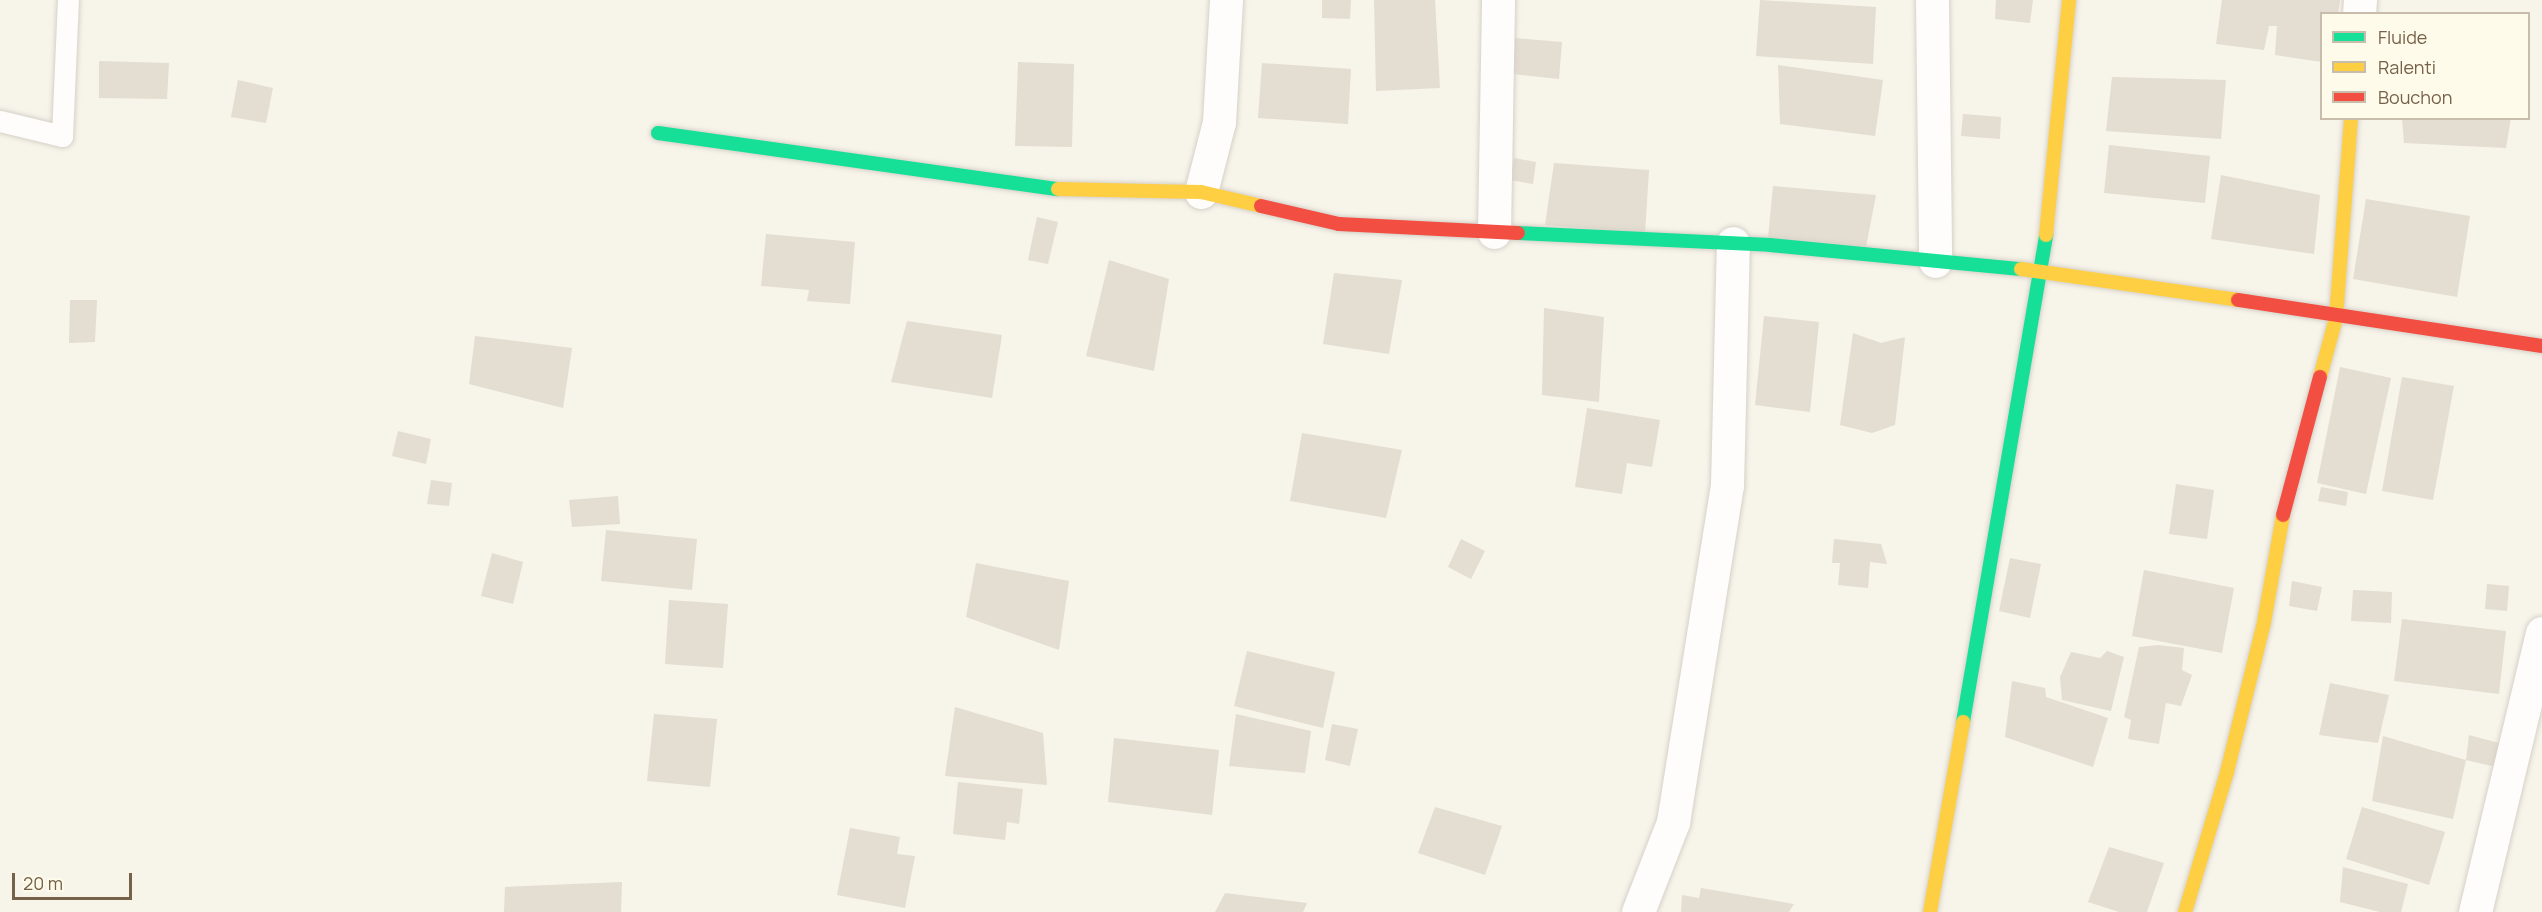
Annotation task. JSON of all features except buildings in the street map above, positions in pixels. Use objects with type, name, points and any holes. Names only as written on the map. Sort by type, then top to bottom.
[{"type":"street","points":[[1201,192],[1219,122],[1226,0]]},
{"type":"street","points":[[1494,232],[1498,0]]},
{"type":"street","points":[[1932,0],[1935,261]]},
{"type":"street","points":[[1930,912],[2042,271],[2069,0]]},
{"type":"street","points":[[2185,912],[2227,772],[2264,622],[2286,498],[2336,318],[2351,120]]},
{"type":"street","points":[[658,133],[1043,189],[1201,192],[1339,224],[1733,243],[2042,271],[2336,318],[2542,346]]},
{"type":"street","points":[[1638,912],[1673,822],[1727,485],[1733,243]]},
{"type":"street","points":[[2475,912],[2542,633]]},
{"type":"lane","points":[[0,121],[62,136],[69,0]]},
{"type":"traffic: fast","points":[[658,133],[1058,189]]},
{"type":"traffic: fast","points":[[1518,233],[1770,245],[2021,269]]},
{"type":"traffic: fast","points":[[1963,722],[2046,235]]},
{"type":"traffic: slow","points":[[2046,235],[2069,0]]},
{"type":"traffic: slow","points":[[2320,377],[2336,318],[2351,120]]},
{"type":"traffic: slow","points":[[1058,189],[1201,192],[1261,206]]},
{"type":"traffic: slow","points":[[2021,269],[2238,300]]},
{"type":"traffic: slow","points":[[2185,912],[2227,772],[2264,622],[2283,515]]},
{"type":"traffic: slow","points":[[1930,912],[1963,722]]},
{"type":"traffic: jam","points":[[1261,206],[1339,224],[1518,233]]},
{"type":"traffic: jam","points":[[2238,300],[2542,346]]},
{"type":"traffic: jam","points":[[2283,515],[2320,377]]}]
